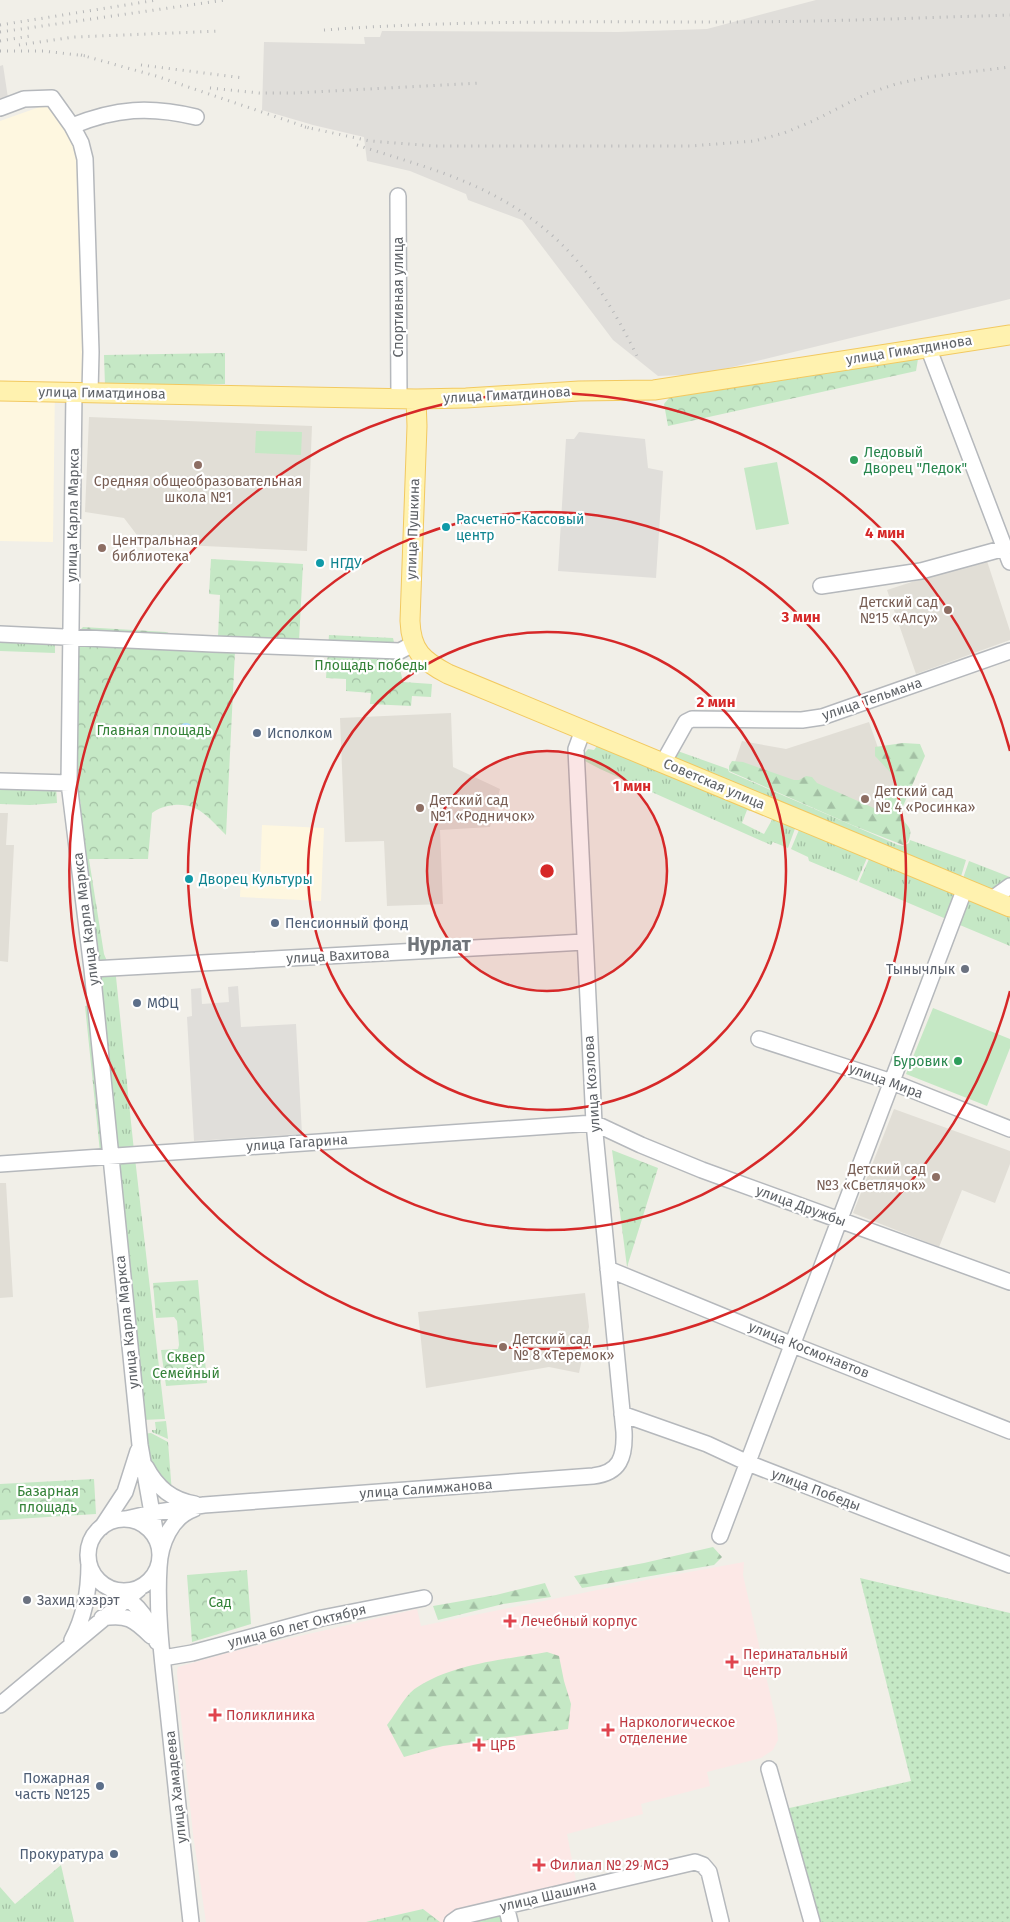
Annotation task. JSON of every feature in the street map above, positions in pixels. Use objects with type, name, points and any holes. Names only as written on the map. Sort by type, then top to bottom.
[{"type":"main road","name":"улица Гиматдинова","points":[[0,390],[408,399],[654,390],[1010,335]]},
{"type":"main road","name":"улица Пушкина","points":[[408,399],[410,621],[417,650]]},
{"type":"main road","name":"Советская улица","points":[[417,650],[431,664],[448,674],[1010,907]]},
{"type":"street","name":"улица Карла Маркса","points":[[0,108],[24,98],[52,98],[72,126],[81,143],[86,159],[91,352],[82,392],[72,636],[69,783],[92,969],[140,1445],[157,1541]]},
{"type":"street","points":[[72,126],[120,111],[171,111],[196,118]]},
{"type":"street","name":"Спортивная улица","points":[[398,196],[408,399]]},
{"type":"street","points":[[821,586],[1008,555],[928,347]]},
{"type":"street","points":[[0,634],[212,644],[417,650]]},
{"type":"street","name":"улица Тельмана","points":[[663,763],[686,722],[692,719],[802,720],[822,717],[1010,651]]},
{"type":"street","name":"улица Козлова","points":[[583,730],[576,749],[594,1123],[624,1440]]},
{"type":"street","points":[[0,781],[69,783]]},
{"type":"street","points":[[992,899],[1010,886]]},
{"type":"street","points":[[720,1536],[965,888]]},
{"type":"street","name":"улица Вахитова","points":[[92,969],[584,942]]},
{"type":"street","name":"улица Мира","points":[[760,1039],[892,1082],[1010,1129]]},
{"type":"street","name":"улица Гагарина","points":[[0,1164],[594,1123]]},
{"type":"street","name":"улица Дружбы","points":[[594,1123],[686,1163],[1010,1282]]},
{"type":"street","name":"улица Космонавтов","points":[[608,1269],[1010,1431]]},
{"type":"street","name":"улица Победы","points":[[622,1414],[706,1444],[748,1463],[1010,1565]]},
{"type":"street","name":"улица Салимжанова","points":[[204,1505],[599,1475],[618,1466],[623,1454],[624,1440]]},
{"type":"street","name":"улица Карла Маркса","points":[[101,1528],[125,1492],[140,1445]]},
{"type":"street","points":[[142,1460],[152,1479],[164,1492],[178,1500],[204,1505]]},
{"type":"street","points":[[67,1648],[82,1620],[86,1605],[90,1542],[101,1528],[113,1521],[204,1505]]},
{"type":"street","points":[[0,1705],[102,1618],[152,1579],[159,1566],[164,1545],[172,1526],[187,1512],[204,1505]]},
{"type":"street","points":[[126,1519],[145,1526],[157,1541],[160,1554],[159,1566]]},
{"type":"street","points":[[88,1560],[92,1572],[105,1586],[122,1591],[140,1588]]},
{"type":"street","name":"улица Хамадеева","points":[[159,1566],[161,1651],[191,1922]]},
{"type":"street","name":"улица Хамадеева","points":[[105,1586],[128,1598],[144,1614],[161,1651]]},
{"type":"street","name":"улица 60 лет Октября","points":[[161,1651],[192,1653],[322,1618],[424,1598],[415,1600]]},
{"type":"street","points":[[102,1618],[117,1616],[128,1618],[139,1625],[161,1651]]},
{"type":"street","points":[[770,1769],[812,1922]]},
{"type":"street","name":"улица Шашина","points":[[452,1922],[459,1917],[695,1862],[703,1865],[709,1872],[721,1922]]},
{"type":"street","points":[[506,1906],[510,1922]]},
{"type":"shaded area","points":[[816,0],[1010,0],[1010,299],[704,374],[658,376],[613,340],[522,220],[468,200],[466,194],[410,171],[367,161],[364,137],[262,110],[264,42],[365,44],[364,37],[380,37],[382,31],[618,32],[707,29]]},
{"type":"shaded area","points":[[3,65],[8,98],[0,100],[0,66]]},
{"type":"shaded area","points":[[48,104],[82,157],[85,384],[55,384],[53,542],[0,541],[0,121]]},
{"type":"shaded area","name":"Средняя общеобразовательная школа №1","points":[[89,417],[312,426],[307,551],[143,543],[124,518],[85,512]]},
{"type":"shaded area","points":[[579,432],[645,439],[648,468],[663,471],[656,578],[558,571],[566,439],[574,439]]},
{"type":"shaded area","name":"Детский сад №15 «Алсу»","points":[[986,558],[1010,631],[1010,640],[916,674],[887,590]]},
{"type":"shaded area","name":"Детский сад №1 «Родничок»","points":[[451,713],[453,767],[500,789],[490,827],[440,830],[443,904],[387,906],[384,841],[345,842],[340,718]]},
{"type":"shaded area","name":"Детский сад № 4 «Росинка»","points":[[869,722],[882,759],[915,772],[892,826],[735,762],[742,741],[786,749]]},
{"type":"shaded area","points":[[0,813],[8,813],[6,845],[14,845],[8,962],[0,961]]},
{"type":"shaded area","points":[[262,825],[324,828],[321,901],[240,897],[241,875],[260,876]]},
{"type":"shaded area","points":[[238,986],[241,1027],[296,1024],[302,1134],[194,1141],[187,1017],[192,1016],[191,989],[201,988],[202,1004],[229,1002],[228,987]]},
{"type":"shaded area","name":"Детский сад №3 «Светлячок»","points":[[894,1109],[1010,1151],[1010,1164],[995,1203],[962,1190],[939,1247],[853,1213]]},
{"type":"shaded area","points":[[0,1183],[6,1183],[13,1297],[0,1298]]},
{"type":"shaded area","name":"Детский сад № 8 «Теремок»","points":[[585,1293],[589,1327],[579,1373],[549,1367],[426,1388],[418,1312]]},
{"type":"shaded area","name":"ЦРБ","points":[[744,1562],[743,1575],[777,1724],[778,1740],[773,1750],[761,1758],[707,1772],[710,1786],[641,1804],[643,1814],[567,1834],[576,1881],[457,1911],[446,1922],[440,1922],[423,1909],[366,1922],[206,1922],[193,1834],[179,1699],[178,1667],[234,1651],[417,1609],[421,1626]]},
{"type":"green space","points":[[225,353],[225,384],[105,386],[104,355]]},
{"type":"green space","points":[[918,359],[916,371],[668,426],[664,404],[669,398]]},
{"type":"green space","points":[[256,431],[302,432],[301,455],[255,453]]},
{"type":"green space","points":[[777,462],[789,524],[756,530],[744,468]]},
{"type":"green space","points":[[211,559],[303,564],[299,641],[218,637],[220,595],[209,594]]},
{"type":"green space","points":[[83,627],[166,632],[171,634],[171,637],[80,633]]},
{"type":"green space","name":"Площадь победы","points":[[329,635],[393,638],[403,682],[432,684],[431,697],[412,696],[411,706],[370,704],[371,693],[346,691],[346,679],[326,678]]},
{"type":"green space","points":[[0,637],[55,639],[55,653],[0,651]]},
{"type":"green space","name":"Главная площадь","points":[[78,644],[235,651],[226,835],[197,809],[183,805],[171,805],[152,813],[148,859],[87,859],[81,805],[76,781]]},
{"type":"green space","points":[[600,742],[752,808],[750,811],[747,810],[742,823],[764,834],[773,818],[797,823],[788,848],[773,842],[771,845],[583,760],[588,749],[594,750]]},
{"type":"green space","points":[[903,743],[920,744],[925,756],[900,813],[910,829],[908,842],[903,845],[852,825],[729,771],[732,761],[743,762],[794,780],[799,780],[806,776],[812,777],[817,783],[876,809],[888,789],[895,789],[897,784],[891,773],[875,756],[875,747]]},
{"type":"green space","points":[[672,749],[728,769],[729,772],[898,845],[903,846],[909,843],[910,840],[966,860],[959,883],[665,761]]},
{"type":"green space","points":[[0,786],[56,786],[57,803],[30,805],[0,804]]},
{"type":"green space","points":[[82,804],[104,954],[109,966],[94,967],[74,806]]},
{"type":"green space","points":[[801,825],[870,851],[857,881],[809,861],[808,857],[791,849]]},
{"type":"green space","points":[[872,852],[963,889],[951,921],[859,882]]},
{"type":"green space","points":[[969,861],[1010,877],[1010,884],[992,897],[961,884]]},
{"type":"green space","points":[[966,891],[1010,909],[1010,946],[955,923]]},
{"type":"green space","points":[[94,972],[114,972],[116,977],[134,1151],[113,1153]]},
{"type":"green space","points":[[85,1006],[94,1006],[108,1152],[100,1152]]},
{"type":"green space","name":"Буровик","points":[[933,1008],[1010,1039],[1010,1048],[987,1106],[906,1074]]},
{"type":"green space","points":[[612,1150],[658,1168],[627,1267]]},
{"type":"green space","points":[[135,1158],[165,1419],[142,1420],[114,1160]]},
{"type":"green space","name":"Сквер Семейный","points":[[198,1280],[207,1383],[166,1386],[161,1350],[178,1349],[177,1321],[174,1317],[156,1318],[153,1283]]},
{"type":"green space","points":[[166,1421],[168,1439],[152,1432],[152,1430],[156,1430],[155,1422]]},
{"type":"green space","points":[[151,1433],[168,1442],[172,1493],[152,1472],[142,1434]]},
{"type":"green space","name":"Базарная площадь","points":[[94,1479],[96,1514],[0,1520],[0,1484]]},
{"type":"green space","points":[[713,1547],[722,1557],[714,1565],[582,1588],[574,1576],[644,1563]]},
{"type":"green space","name":"Сад","points":[[247,1570],[251,1624],[192,1642],[187,1575]]},
{"type":"green space","points":[[860,1578],[1010,1613],[1010,1922],[817,1922],[785,1809],[911,1781]]},
{"type":"green space","points":[[545,1583],[551,1597],[503,1604],[438,1620],[433,1606],[496,1595]]},
{"type":"green space","points":[[547,1652],[559,1656],[571,1704],[568,1729],[443,1746],[404,1757],[387,1725],[416,1688],[446,1673],[463,1668]]},
{"type":"green space","points":[[61,1865],[74,1922],[0,1922],[0,1887],[15,1904]]},
{"type":"green space","points":[[423,1909],[440,1922],[366,1922]]},
{"type":"green space","points":[[505,1909],[508,1922],[459,1922]]},
{"type":"water","points":[[186,723],[191,725],[193,730],[191,735],[186,737],[181,735],[179,730],[181,725]]},
{"type":"railway","points":[[0,25],[157,0]]},
{"type":"railway","points":[[0,32],[225,0]]},
{"type":"railway","points":[[324,30],[475,23],[868,20],[1010,15]]},
{"type":"railway","points":[[19,45],[74,37],[221,31]]},
{"type":"railway","points":[[0,41],[30,36]]},
{"type":"railway","points":[[0,51],[43,51],[87,56]]},
{"type":"railway","points":[[81,55],[156,76],[312,129]]},
{"type":"railway","points":[[141,65],[244,78]]},
{"type":"railway","points":[[305,127],[370,141],[434,146],[691,146],[754,141],[784,133],[813,121],[866,94],[896,84],[928,77],[1010,67]]},
{"type":"railway","points":[[210,88],[259,93],[294,93],[481,83]]},
{"type":"railway","points":[[357,145],[468,183],[525,214],[549,232],[589,275],[606,300],[637,356]]},
{"type":"place","name":"Ледовый Дворец \"Ледок\"","points":[[854,460]]},
{"type":"place","name":"Средняя общеобразовательная школа №1","points":[[198,465]]},
{"type":"place","name":"Расчетно-Кассовый центр","points":[[446,527]]},
{"type":"place","name":"Центральная библиотека","points":[[102,548]]},
{"type":"place","name":"НГДУ","points":[[320,563]]},
{"type":"place","name":"Детский сад №15 «Алсу»","points":[[948,610]]},
{"type":"place","name":"Исполком","points":[[257,733]]},
{"type":"place","name":"Детский сад № 4 «Росинка»","points":[[865,799]]},
{"type":"place","name":"Детский сад №1 «Родничок»","points":[[420,808]]},
{"type":"place","name":"Дворец Культуры","points":[[189,879]]},
{"type":"place","name":"Пенсионный фонд","points":[[275,923]]},
{"type":"place","name":"Тынычлык","points":[[965,969]]},
{"type":"place","name":"МФЦ","points":[[137,1003]]},
{"type":"place","name":"Буровик","points":[[958,1061]]},
{"type":"place","name":"Детский сад №3 «Светлячок»","points":[[936,1177]]},
{"type":"place","name":"Детский сад № 8 «Теремок»","points":[[503,1347]]},
{"type":"place","name":"Захид хэзрэт","points":[[27,1600]]},
{"type":"place","name":"Лечебный корпус","points":[[510,1621]]},
{"type":"place","name":"Перинатальный центр","points":[[732,1662]]},
{"type":"place","name":"Поликлиника","points":[[215,1715]]},
{"type":"place","name":"Наркологическое отделение","points":[[608,1730]]},
{"type":"place","name":"ЦРБ","points":[[479,1745]]},
{"type":"place","name":"Пожарная часть №125","points":[[100,1786]]},
{"type":"place","name":"Прокуратура","points":[[114,1854]]},
{"type":"place","name":"Филиал № 29 МСЭ","points":[[539,1865]]},
{"type":"district","name":"Нурлат","points":[[439,944]]}]
